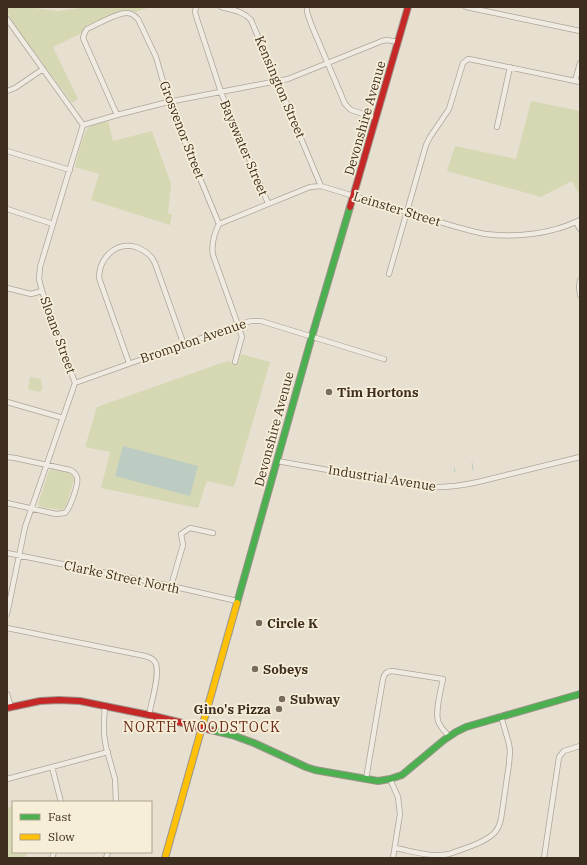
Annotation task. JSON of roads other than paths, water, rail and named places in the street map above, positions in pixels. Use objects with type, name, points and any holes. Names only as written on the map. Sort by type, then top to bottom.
[{"type":"main road","name":"Devonshire Avenue","points":[[165,858],[312,336],[408,7]]},
{"type":"main road","points":[[9,708],[40,701],[80,701],[202,727],[242,738],[310,768],[378,781],[390,780],[400,776],[449,736],[466,727],[580,694]]},
{"type":"street","points":[[196,7],[196,16],[221,92]]},
{"type":"street","name":"Kensington Street","points":[[221,7],[241,12],[247,15],[251,20],[321,186]]},
{"type":"street","points":[[307,7],[309,18],[345,104],[354,112],[376,118]]},
{"type":"street","points":[[466,7],[580,31]]},
{"type":"street","name":"Grosvenor Street","points":[[117,115],[83,38],[87,29],[124,13],[132,14],[138,19],[156,57],[168,102],[220,224]]},
{"type":"street","points":[[7,19],[83,125],[168,102],[278,82],[292,78],[382,41],[387,40],[398,42]]},
{"type":"street","points":[[389,274],[426,145],[449,109],[463,63],[471,59],[578,82],[580,63]]},
{"type":"street","points":[[498,127],[510,68]]},
{"type":"street","points":[[7,91],[15,88],[43,69]]},
{"type":"street","name":"Bayswater Street","points":[[221,92],[268,204]]},
{"type":"street","name":"Sloane Street","points":[[7,614],[25,527],[75,383],[39,279],[40,270],[53,224],[83,125]]},
{"type":"street","points":[[7,151],[70,170]]},
{"type":"street","name":"Leinster Street","points":[[220,224],[310,187],[321,186],[406,212],[484,233],[520,235],[539,233],[578,221]]},
{"type":"street","points":[[7,210],[53,224]]},
{"type":"street","points":[[578,221],[580,229]]},
{"type":"street","points":[[220,224],[216,230],[212,244],[212,255],[242,337],[235,362]]},
{"type":"street","points":[[129,363],[99,278],[104,259],[111,251],[121,247],[127,246],[139,248],[149,254],[152,258],[184,344]]},
{"type":"street","points":[[580,280],[580,295]]},
{"type":"street","points":[[7,288],[31,294],[42,291]]},
{"type":"street","name":"Brompton Avenue","points":[[75,383],[251,321],[261,321],[384,358]]},
{"type":"street","points":[[7,402],[63,418]]},
{"type":"street","points":[[7,457],[47,464],[70,470],[76,475],[77,483],[65,513],[59,514],[7,503]]},
{"type":"street","name":"Industrial Avenue","points":[[277,461],[424,487],[437,487],[478,482],[580,457]]},
{"type":"street","points":[[171,586],[183,545],[182,534],[190,528],[213,533]]},
{"type":"street","name":"Clarke Street North","points":[[7,553],[171,586],[237,601]]},
{"type":"street","points":[[7,628],[145,656],[153,660],[156,663],[158,673],[149,715]]},
{"type":"street","points":[[366,779],[383,679],[386,673],[392,670],[443,679],[437,720],[449,736]]},
{"type":"street","points":[[7,694],[9,708]]},
{"type":"street","points":[[105,706],[104,727],[114,779],[116,801]]},
{"type":"street","points":[[395,848],[433,855],[444,855],[485,840],[495,833],[501,819],[510,757],[509,744],[501,716]]},
{"type":"street","points":[[544,858],[559,757],[564,751],[580,746]]},
{"type":"street","points":[[7,779],[108,752]]},
{"type":"street","points":[[52,767],[61,801]]},
{"type":"street","points":[[390,780],[397,795],[400,810],[400,820],[393,858]]},
{"type":"waterway","points":[[472,463],[473,470]]},
{"type":"waterway","points":[[454,468],[455,472]]},
{"type":"place","name":"Tim Hortons","points":[[329,392]]},
{"type":"place","name":"Circle K","points":[[259,623]]},
{"type":"place","name":"Sobeys","points":[[255,669]]},
{"type":"place","name":"Subway","points":[[282,699]]},
{"type":"place","name":"Gino's Pizza","points":[[279,709]]},
{"type":"district","name":"NORTH WOODSTOCK","points":[[202,727]]}]
